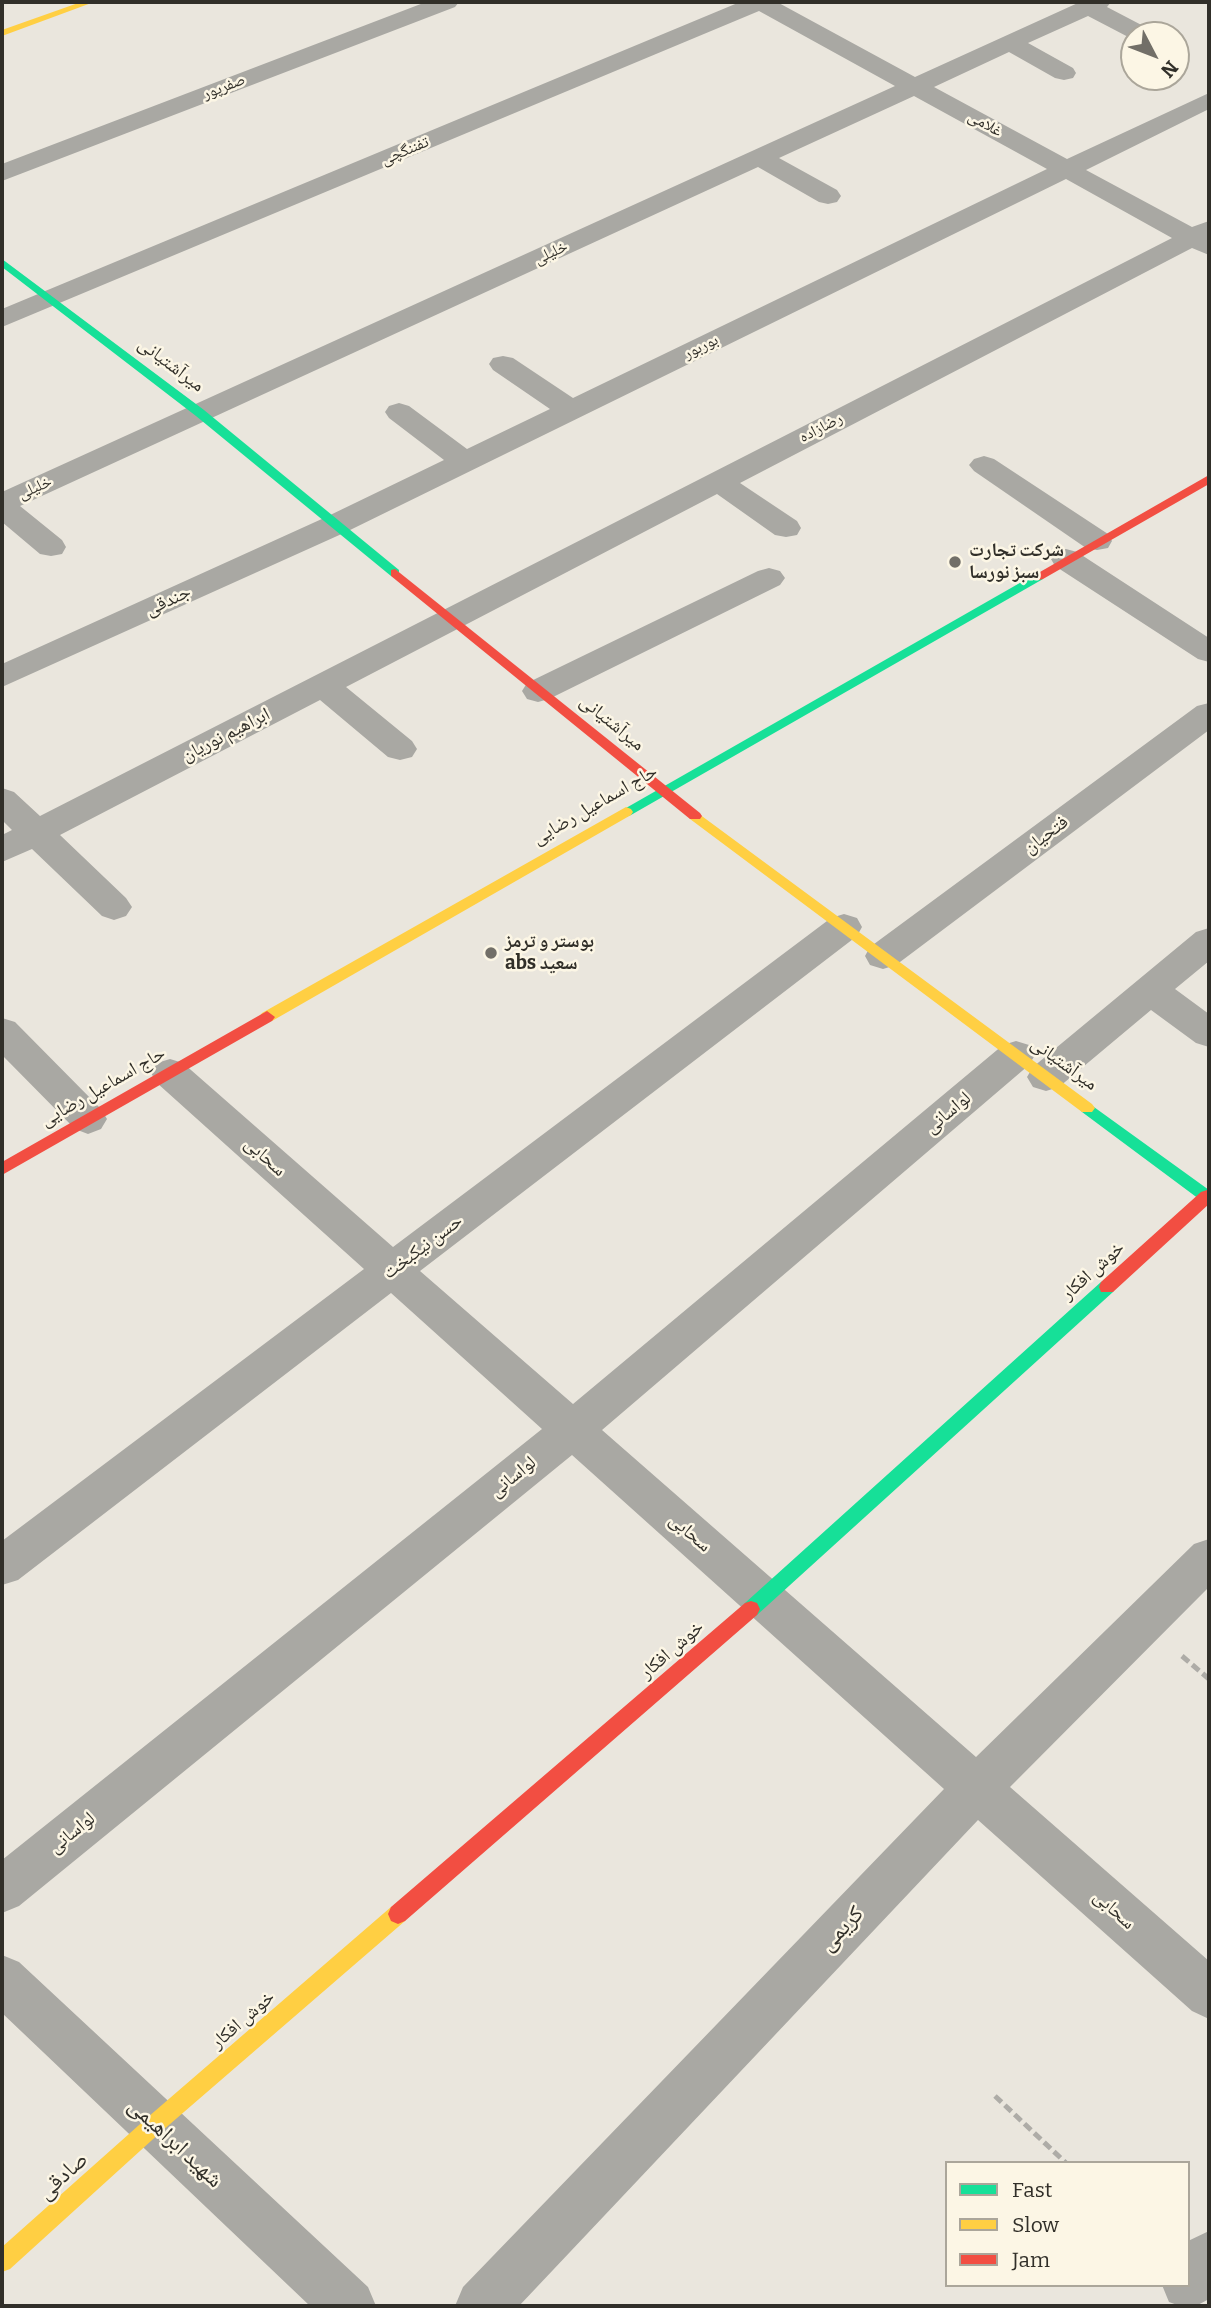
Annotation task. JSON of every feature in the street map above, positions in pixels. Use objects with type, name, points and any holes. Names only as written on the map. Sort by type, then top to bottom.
[{"type":"street","points":[[2,33],[89,2]]},
{"type":"street","name":"صفرپور","points":[[2,173],[447,2]]},
{"type":"street","name":"غلامی","points":[[760,2],[1067,169],[1204,238]]},
{"type":"street","name":"تفننگچی","points":[[2,319],[760,2]]},
{"type":"street","points":[[1094,4],[1121,21]]},
{"type":"street","name":"خلیلی","points":[[2,505],[1094,4]]},
{"type":"street","points":[[1010,43],[1065,73]]},
{"type":"street","name":"بوربور","points":[[335,525],[1209,100]]},
{"type":"street","points":[[759,157],[828,196]]},
{"type":"street","name":"رضازاده","points":[[451,619],[718,481],[1204,238]]},
{"type":"street","name":"میرآشتیانی","points":[[2,262],[200,413],[661,791],[1208,1197]]},
{"type":"street","points":[[503,364],[571,410]]},
{"type":"street","points":[[399,412],[465,462]]},
{"type":"street","points":[[984,465],[1097,541]]},
{"type":"street","points":[[718,481],[786,528]]},
{"type":"street","name":"حاج اسماعیل رضایی","points":[[2,1169],[1097,541],[1208,481]]},
{"type":"street","points":[[2,505],[51,547]]},
{"type":"street","name":"جندقی","points":[[2,677],[335,525]]},
{"type":"street","points":[[1066,559],[1209,652]]},
{"type":"street","points":[[538,691],[769,578]]},
{"type":"street","name":"ابراهیم نوریان","points":[[2,850],[451,619]]},
{"type":"street","points":[[323,685],[400,749]]},
{"type":"street","name":"فتحیان","points":[[883,956],[1209,714]]},
{"type":"street","points":[[2,800],[114,907]]},
{"type":"street","name":"حسن نیکبخت","points":[[2,1566],[844,927]]},
{"type":"street","name":"لواسانی","points":[[2,1890],[572,1430],[1031,1066],[1150,990],[1209,941]]},
{"type":"street","points":[[1150,990],[1209,1033]]},
{"type":"street","points":[[2,1032],[88,1119]]},
{"type":"street","name":"سحابی","points":[[170,1073],[1209,1994]]},
{"type":"street","name":"خوش افکار","points":[[155,2124],[763,1598],[1208,1197]]},
{"type":"street","name":"کریمی","points":[[482,2306],[977,1788],[1209,1558]]},
{"type":"street","name":"شهید ابراهیمی","points":[[2,1979],[349,2306]]},
{"type":"street","name":"صادقی","points":[[2,2261],[155,2124]]},
{"type":"street","points":[[1190,2280],[1209,2257]]},
{"type":"street","points":[[1170,2306],[1185,2287]]},
{"type":"path","points":[[995,2096],[1064,2161]]},
{"type":"traffic: fast","points":[[2,262],[200,413],[395,573]]},
{"type":"traffic: fast","points":[[626,812],[1039,576]]},
{"type":"traffic: fast","points":[[1087,1108],[1209,1198]]},
{"type":"traffic: fast","points":[[751,1609],[1107,1287]]},
{"type":"traffic: slow","points":[[2,33],[89,2]]},
{"type":"traffic: slow","points":[[267,1017],[626,812]]},
{"type":"traffic: slow","points":[[695,816],[1087,1108]]},
{"type":"traffic: slow","points":[[2,2261],[155,2124],[398,1914]]},
{"type":"traffic: jam","points":[[1039,576],[1209,479]]},
{"type":"traffic: jam","points":[[395,573],[695,816]]},
{"type":"traffic: jam","points":[[2,1169],[267,1017]]},
{"type":"traffic: jam","points":[[1107,1287],[1207,1196]]},
{"type":"traffic: jam","points":[[398,1914],[751,1609]]},
{"type":"place","name":"شرکت تجارت سبز نورسا","points":[[955,562]]},
{"type":"place","name":"بوستر و ترمز abs سعید","points":[[491,953]]}]
